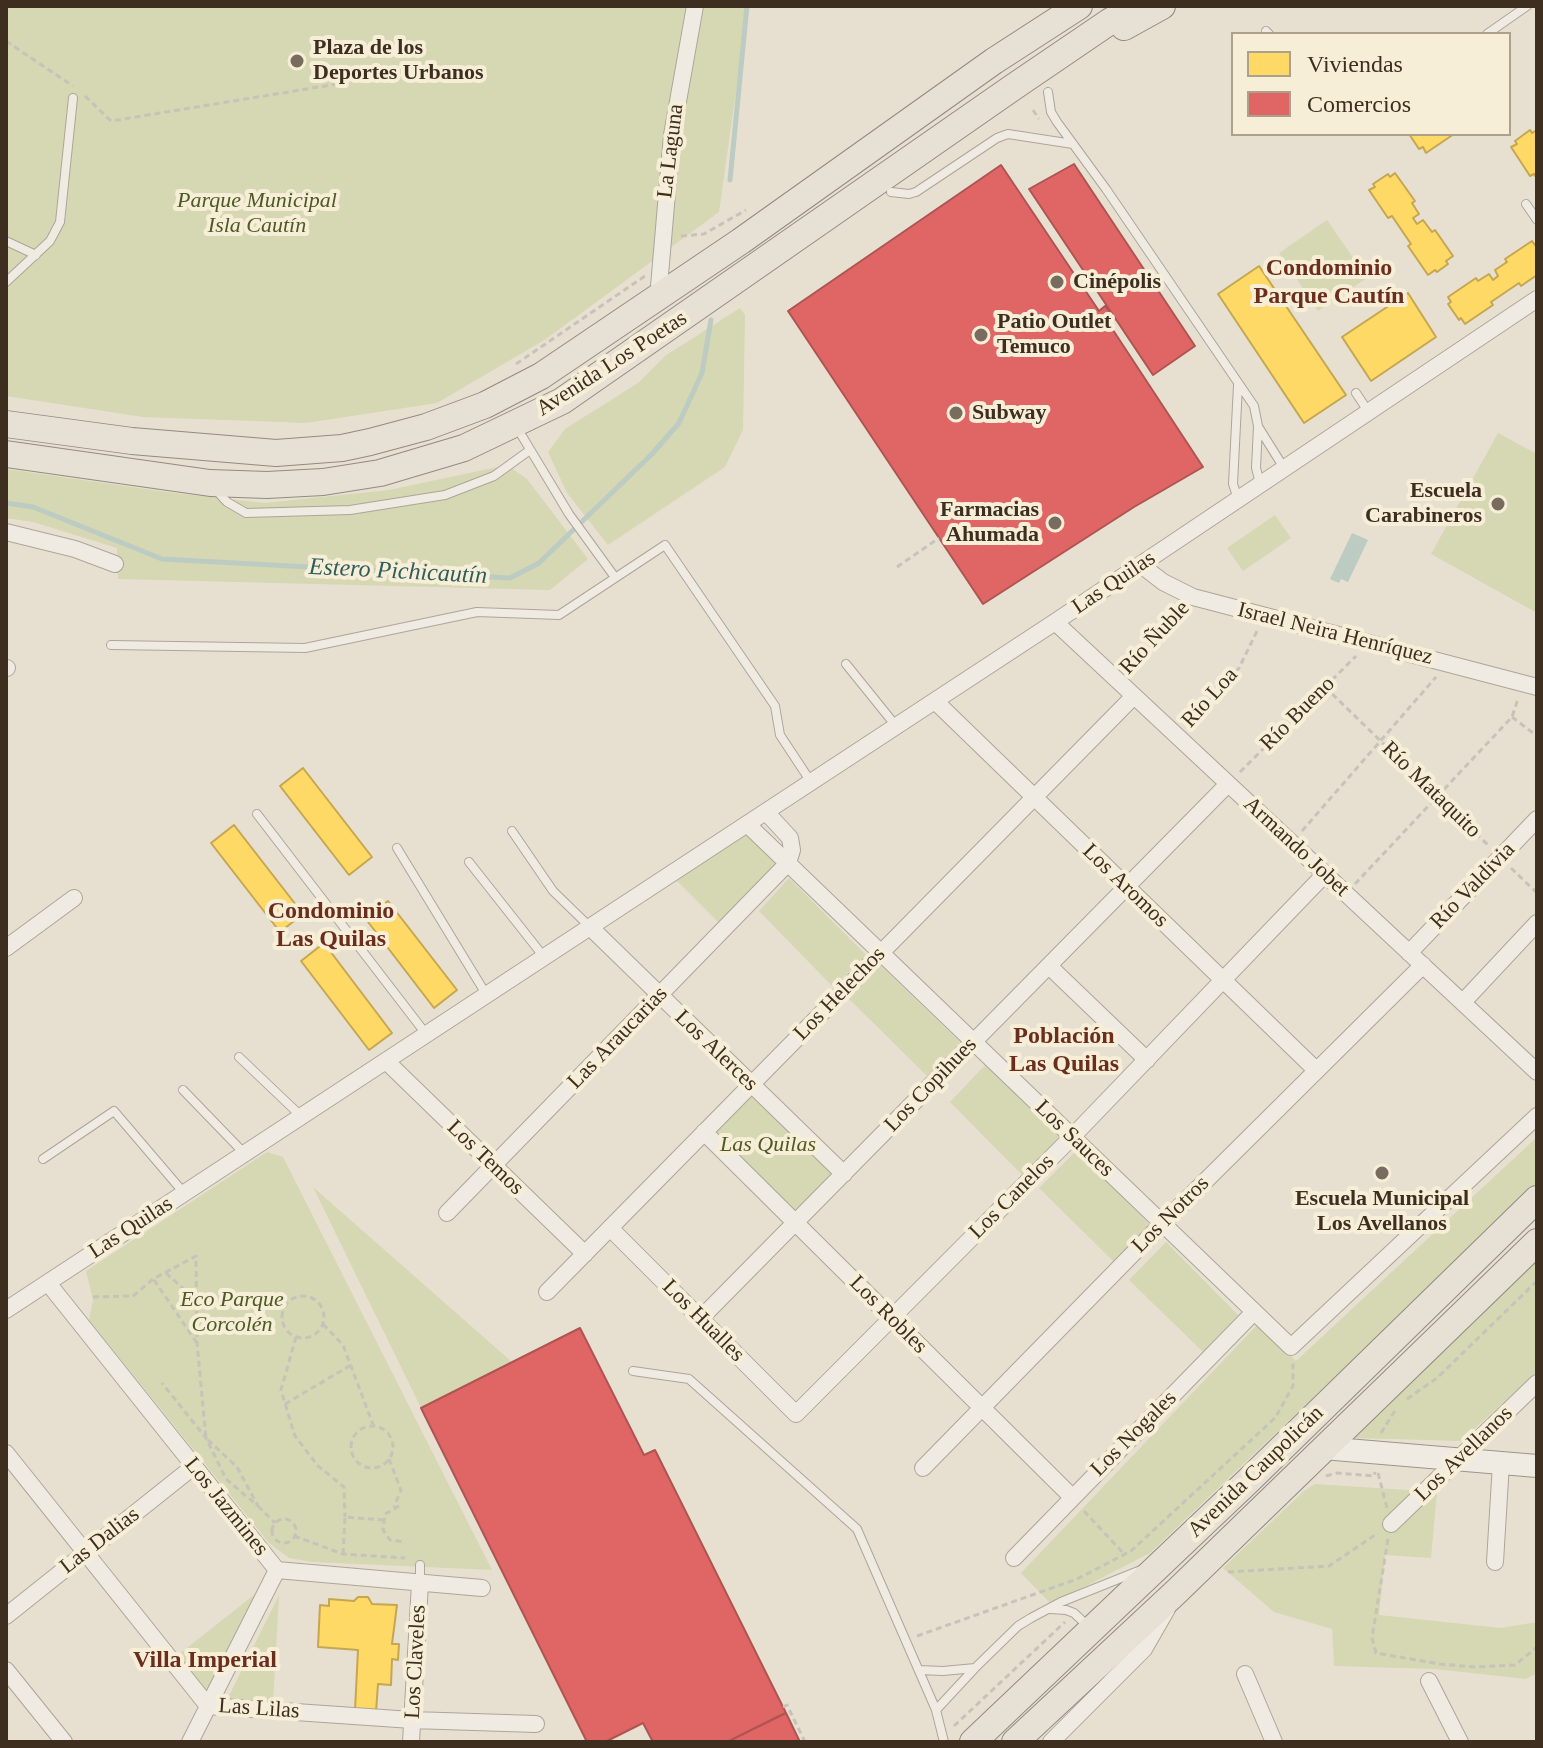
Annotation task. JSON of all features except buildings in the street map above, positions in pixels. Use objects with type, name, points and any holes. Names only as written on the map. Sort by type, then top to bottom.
[{"type":"main road","name":"Avenida Los Poetas","points":[[6,424],[242,452],[309,451],[356,445],[412,431],[485,405],[541,376],[658,298],[994,61],[1079,6]]},
{"type":"main road","name":"Avenida Los Poetas","points":[[6,454],[210,483],[295,484],[365,476],[437,458],[516,425],[562,401],[1024,79],[1137,6]]},
{"type":"main road","points":[[1041,101],[1054,74],[1124,26],[1162,6]]},
{"type":"main road","points":[[760,265],[805,248],[883,194],[891,192]]},
{"type":"main road","name":"Avenida Caupolicán","points":[[973,1742],[1082,1621],[1160,1563],[1537,1199]]},
{"type":"main road","name":"Avenida Caupolicán","points":[[1015,1742],[1176,1592],[1529,1249],[1537,1231]]},
{"type":"main road","points":[[1254,1475],[1290,1454],[1323,1448],[1322,1428],[1331,1400]]},
{"type":"main road","points":[[1082,1621],[1092,1658],[1083,1678]]},
{"type":"street","name":"La Laguna","points":[[658,298],[672,135],[695,6]]},
{"type":"street","name":"Las Quilas","points":[[6,1310],[1055,622],[1537,299]]},
{"type":"street","points":[[6,532],[75,549],[115,564]]},
{"type":"street","name":"Israel Neira Henríquez","points":[[1141,565],[1163,582],[1193,597],[1530,685]]},
{"type":"street","name":"Armando Jobet","points":[[1055,622],[1537,1072]]},
{"type":"street","name":"Los Helechos","points":[[547,1292],[1134,696]]},
{"type":"street","name":"Los Aromos","points":[[935,701],[1316,1070]]},
{"type":"street","name":"Los Copihues","points":[[701,1318],[1228,784]]},
{"type":"street","points":[[766,812],[790,838],[792,850],[788,863]]},
{"type":"street","name":"Río Valdivia","points":[[1409,953],[1537,819]]},
{"type":"street","name":"Los Sauces","points":[[747,824],[1291,1347]]},
{"type":"street","name":"Las Araucarias","points":[[447,1213],[788,863]]},
{"type":"street","name":"Los Canelos","points":[[796,1414],[1072,1137],[1325,874]]},
{"type":"street","points":[[6,948],[74,898]]},
{"type":"street","points":[[1463,1002],[1537,923]]},
{"type":"street","name":"Los Alerces","points":[[590,927],[844,1174]]},
{"type":"street","name":"Los Notros","points":[[923,1468],[1162,1224],[1423,965]]},
{"type":"street","points":[[1049,966],[1147,1060]]},
{"type":"street","name":"Los Temos","points":[[386,1061],[585,1254]]},
{"type":"street","points":[[1291,1347],[1537,1116]]},
{"type":"street","name":"Los Robles","points":[[704,1132],[1072,1497]]},
{"type":"street","name":"Los Hualles","points":[[610,1228],[796,1414]]},
{"type":"street","name":"Los Jazmines","points":[[48,1283],[277,1570],[482,1588]]},
{"type":"street","name":"Los Nogales","points":[[1014,1558],[1254,1312]]},
{"type":"street","name":"Los Avellanos","points":[[1391,1524],[1537,1383]]},
{"type":"street","points":[[1323,1448],[1537,1466]]},
{"type":"street","name":"Las Lilas","points":[[6,1453],[208,1706],[412,1720],[536,1724]]},
{"type":"street","points":[[1495,1562],[1501,1463]]},
{"type":"street","name":"Las Dalias","points":[[6,1616],[193,1467]]},
{"type":"street","points":[[190,1742],[277,1570]]},
{"type":"street","name":"Los Claveles","points":[[411,1742],[420,1583]]},
{"type":"street","name":"Avenida Caupolicán","points":[[1051,1742],[1144,1649],[1176,1592]]},
{"type":"street","points":[[6,1670],[64,1742]]},
{"type":"street","points":[[1245,1674],[1274,1742]]},
{"type":"street","points":[[1429,1681],[1460,1742]]},
{"type":"lane","points":[[1490,32],[1527,6]]},
{"type":"lane","points":[[6,282],[50,241],[60,222],[73,98]]},
{"type":"lane","points":[[1041,101],[1254,406],[1258,426],[1256,468],[1260,484]]},
{"type":"lane","points":[[891,192],[916,192],[997,138],[1008,134],[1073,144]]},
{"type":"lane","points":[[1526,204],[1537,220]]},
{"type":"lane","points":[[6,241],[36,255]]},
{"type":"lane","points":[[1238,385],[1233,484],[1238,499]]},
{"type":"lane","points":[[1356,393],[1368,412]]},
{"type":"lane","points":[[516,425],[569,514],[614,576]]},
{"type":"lane","points":[[1258,426],[1284,469]]},
{"type":"lane","points":[[210,483],[227,502],[246,513],[350,510],[445,495],[494,476],[530,450]]},
{"type":"lane","points":[[111,645],[305,648],[477,612],[559,615],[665,545],[775,706],[780,735],[811,782]]},
{"type":"lane","points":[[846,664],[897,726]]},
{"type":"lane","points":[[257,814],[426,1035]]},
{"type":"lane","points":[[512,831],[553,891],[590,927]]},
{"type":"lane","points":[[397,848],[487,995]]},
{"type":"lane","points":[[469,862],[544,957]]},
{"type":"lane","points":[[239,1057],[302,1116]]},
{"type":"lane","points":[[183,1090],[244,1154]]},
{"type":"lane","points":[[43,1159],[114,1111],[184,1193]]},
{"type":"lane","points":[[633,1371],[689,1379],[857,1529],[936,1710],[944,1739]]},
{"type":"lane","points":[[936,1710],[1018,1626],[1044,1610],[1160,1563]]},
{"type":"lane","points":[[420,1565],[420,1583]]},
{"type":"lane","points":[[1044,1610],[1059,1609],[1082,1621]]},
{"type":"lane","points":[[919,1670],[975,1668]]},
{"type":"path","points":[[6,41],[80,91],[111,121],[337,84]]},
{"type":"path","points":[[1039,119],[1041,101]]},
{"type":"path","points":[[516,364],[645,276],[652,267]]},
{"type":"path","points":[[897,567],[939,538]]},
{"type":"path","name":"Río Ñuble","points":[[1116,679],[1163,634],[1193,597]]},
{"type":"path","name":"Río Loa","points":[[1176,735],[1239,668],[1263,617]]},
{"type":"path","name":"Río Bueno","points":[[1228,784],[1367,644]]},
{"type":"path","points":[[1291,843],[1449,663]]},
{"type":"path","points":[[1346,894],[1512,717],[1530,685]]},
{"type":"path","name":"Río Mataquito","points":[[1325,687],[1537,893]]},
{"type":"path","points":[[1512,717],[1537,736]]},
{"type":"path","points":[[93,1297],[133,1296],[153,1279],[196,1256],[197,1343],[206,1438],[226,1479],[275,1523]]},
{"type":"path","points":[[166,1273],[196,1300]]},
{"type":"path","points":[[153,1279],[197,1343]]},
{"type":"path","points":[[305,1296],[316,1301],[323,1310],[323,1324],[315,1335],[296,1337],[286,1329],[282,1318],[285,1307],[293,1299],[305,1296]]},
{"type":"path","points":[[323,1324],[343,1345],[374,1427]]},
{"type":"path","points":[[296,1337],[281,1390],[295,1436],[318,1466],[344,1487],[343,1554]]},
{"type":"path","points":[[906,1640],[1077,1579],[1125,1555],[1275,1418],[1293,1386],[1291,1347]]},
{"type":"path","points":[[285,1404],[351,1365]]},
{"type":"path","points":[[162,1383],[206,1438],[237,1467],[258,1506]]},
{"type":"path","points":[[374,1427],[385,1431],[393,1448],[389,1459],[383,1465],[372,1468],[361,1465],[353,1456],[351,1445],[354,1437],[362,1429],[374,1427]]},
{"type":"path","points":[[389,1459],[401,1490],[396,1507],[388,1511],[383,1520],[383,1530],[387,1537],[404,1542]]},
{"type":"path","points":[[1376,1466],[1391,1524],[1372,1638],[1376,1653],[1475,1667],[1515,1665],[1537,1647]]},
{"type":"path","points":[[1072,1497],[1125,1555]]},
{"type":"path","points":[[345,1517],[383,1520]]},
{"type":"path","points":[[285,1519],[292,1522],[294,1536],[288,1542],[277,1540],[272,1534],[275,1523],[285,1519]]},
{"type":"path","points":[[1201,1567],[1231,1573],[1329,1566],[1391,1524]]},
{"type":"path","points":[[294,1536],[343,1554],[405,1558]]},
{"type":"path","points":[[944,1739],[1082,1621]]},
{"type":"path","points":[[793,1701],[785,1706],[805,1742]]},
{"type":"green space","name":"Parque Municipal Isla Cautín","points":[[6,6],[748,6],[719,212],[546,339],[437,403],[306,423],[143,417],[6,396]]},
{"type":"green space","points":[[1327,220],[1367,278],[1318,311],[1279,253]]},
{"type":"green space","points":[[740,308],[745,315],[743,430],[725,467],[608,545],[567,493],[548,452],[565,429],[638,383],[665,356]]},
{"type":"green space","name":"Escuela Carabineros","points":[[1498,433],[1537,454],[1537,613],[1431,554]]},
{"type":"green space","points":[[507,465],[527,479],[588,559],[550,590],[118,579],[117,548],[33,522],[6,518],[6,469],[265,503],[389,490]]},
{"type":"green space","points":[[1275,515],[1291,538],[1243,571],[1227,548]]},
{"type":"green space","points":[[745,832],[779,865],[721,925],[675,879]]},
{"type":"green space","points":[[789,878],[866,955],[833,987],[759,911]]},
{"type":"green space","points":[[881,966],[960,1042],[927,1076],[848,998]]},
{"type":"green space","points":[[987,1063],[1065,1138],[1025,1178],[950,1102]]},
{"type":"green space","name":"Las Quilas","points":[[751,1091],[835,1173],[797,1212],[713,1129]]},
{"type":"green space","points":[[1537,1137],[1537,1184],[1150,1553],[1051,1604],[1021,1573],[1259,1323],[1296,1361]]},
{"type":"green space","points":[[1077,1150],[1151,1226],[1115,1263],[1039,1188]]},
{"type":"green space","name":"Eco Parque Corcolén","points":[[267,1152],[283,1157],[492,1570],[312,1562],[289,1558],[269,1543],[89,1320],[93,1300],[86,1271]]},
{"type":"green space","points":[[313,1187],[512,1362],[421,1408]]},
{"type":"green space","points":[[1166,1242],[1238,1315],[1203,1352],[1129,1280]]},
{"type":"green space","points":[[1537,1258],[1537,1372],[1461,1441],[1355,1438]]},
{"type":"green space","points":[[1315,1484],[1437,1492],[1431,1558],[1385,1555],[1379,1615],[1501,1628],[1537,1622],[1537,1673],[1526,1679],[1435,1669],[1334,1666],[1332,1629],[1274,1612],[1223,1568]]},
{"type":"green space","points":[[259,1591],[207,1692],[178,1655]]},
{"type":"green space","points":[[279,1595],[273,1703],[227,1700]]},
{"type":"shaded area","points":[[1352,533],[1368,540],[1348,582],[1341,579],[1339,583],[1330,579]]},
{"type":"waterway","name":"Estero Pichicautín","points":[[730,180],[747,6]]},
{"type":"waterway","name":"Estero Pichicautín","points":[[6,503],[33,507],[162,559],[510,578],[539,563],[652,454],[679,423],[702,373],[711,320]]},
{"type":"place","name":"Plaza de los Deportes Urbanos","points":[[297,61]]},
{"type":"place","name":"Cinépolis","points":[[1057,282]]},
{"type":"place","name":"Patio Outlet Temuco","points":[[981,335]]},
{"type":"place","name":"Subway","points":[[956,413]]},
{"type":"place","name":"Escuela Carabineros","points":[[1498,504]]},
{"type":"place","name":"Farmacias Ahumada","points":[[1055,523]]},
{"type":"place","name":"Escuela Municipal Los Avellanos","points":[[1382,1173]]},
{"type":"district","name":"Condominio Parque Cautín","points":[[1329,283]]},
{"type":"district","name":"Condominio Las Quilas","points":[[331,926]]},
{"type":"district","name":"Población Las Quilas","points":[[1064,1051]]},
{"type":"district","name":"Villa Imperial","points":[[205,1661]]}]
